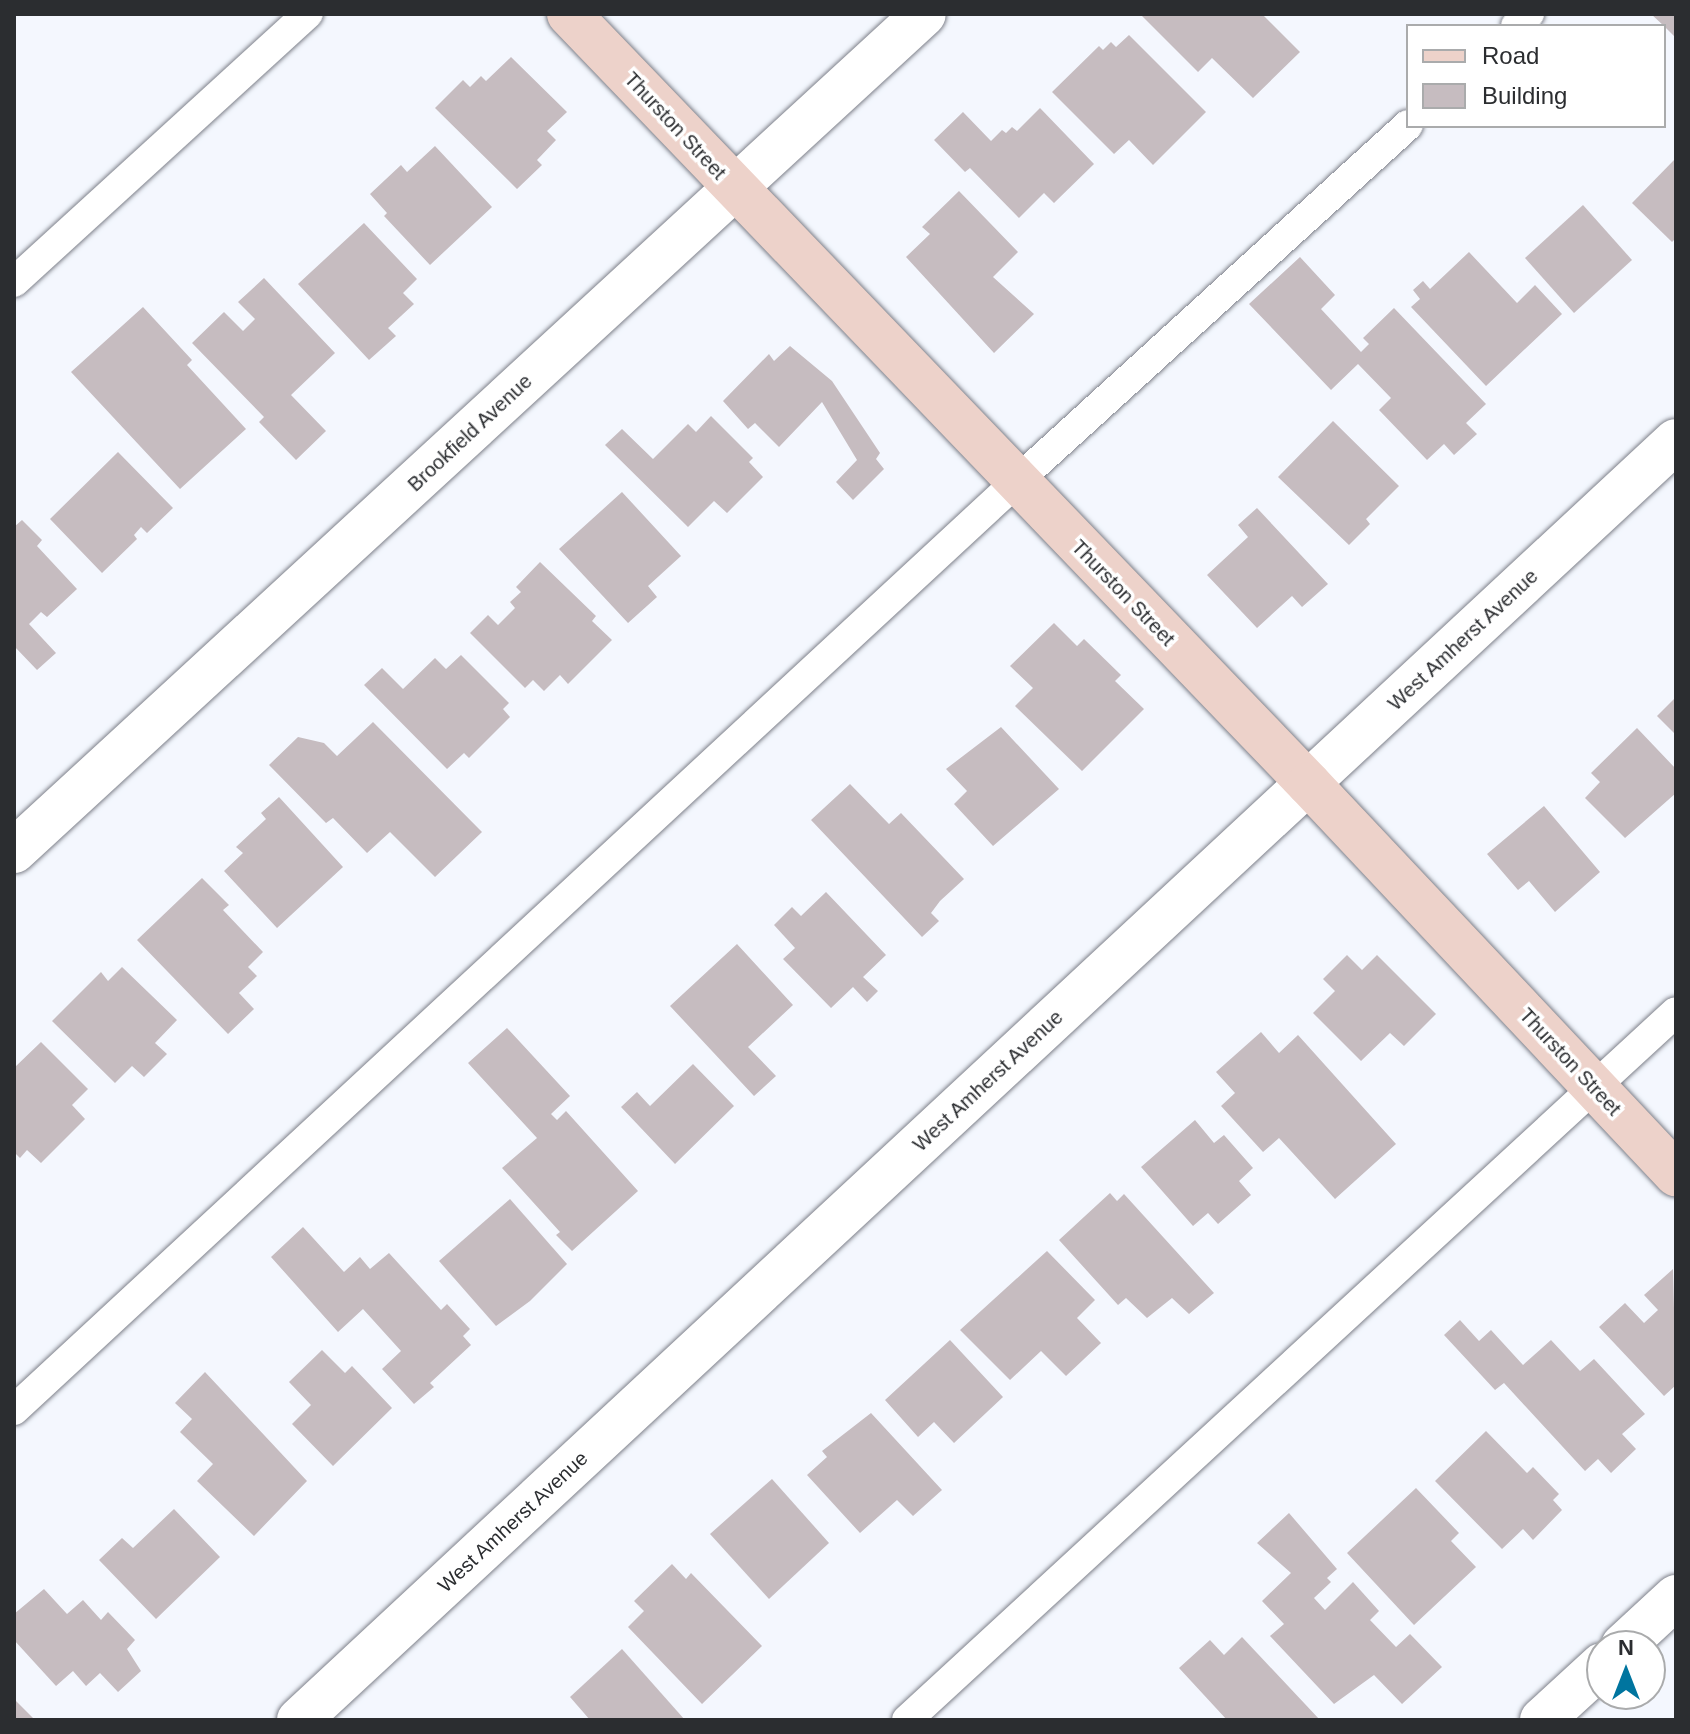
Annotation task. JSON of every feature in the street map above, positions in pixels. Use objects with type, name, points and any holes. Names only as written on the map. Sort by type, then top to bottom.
[{"type":"street","name":"Thurston Street","points":[[569,14],[1309,784],[1676,1174]]},
{"type":"street","name":"Brookfield Avenue","points":[[14,851],[924,14]]},
{"type":"street","name":"West Amherst Avenue","points":[[299,1720],[1676,441]]},
{"type":"street","points":[[1640,1630],[1676,1597]]},
{"type":"street","points":[[1542,1720],[1586,1680]]},
{"type":"lane","points":[[14,282],[308,14]]},
{"type":"lane","points":[[14,1410],[1016,482],[1406,127]]},
{"type":"lane","points":[[907,1720],[1676,1012]]},
{"type":"building","points":[[1140,14],[1262,14],[1300,52],[1253,98],[1212,58],[1198,72]]},
{"type":"building","points":[[1651,14],[1676,14],[1676,38],[1666,24]]},
{"type":"building","points":[[1129,35],[1206,112],[1153,165],[1129,140],[1114,154],[1052,92],[1099,46],[1103,50],[1111,42],[1116,47]]},
{"type":"building","points":[[511,57],[567,112],[547,131],[556,140],[537,160],[542,165],[517,189],[435,108],[463,80],[470,87],[481,76],[486,81]]},
{"type":"building","points":[[1040,108],[1094,164],[1054,203],[1044,193],[1019,218],[970,168],[965,172],[934,140],[963,112],[991,141],[1002,130],[1006,133],[1012,127],[1017,131]]},
{"type":"building","points":[[435,146],[492,207],[430,265],[384,216],[387,213],[370,194],[401,165],[407,172]]},
{"type":"building","points":[[1676,158],[1676,238],[1672,242],[1632,203]]},
{"type":"building","points":[[959,191],[1018,252],[993,277],[1034,314],[994,353],[906,257],[930,234],[922,227]]},
{"type":"building","points":[[1583,205],[1632,260],[1574,313],[1525,258]]},
{"type":"building","points":[[364,223],[417,279],[403,293],[414,304],[388,328],[396,336],[369,360],[298,284]]},
{"type":"building","points":[[1469,252],[1517,303],[1535,285],[1562,314],[1486,386],[1411,307],[1420,299],[1413,290],[1423,281],[1430,289]]},
{"type":"building","points":[[1300,257],[1335,295],[1321,309],[1361,352],[1369,344],[1363,338],[1394,308],[1486,404],[1466,423],[1477,434],[1454,455],[1444,444],[1427,460],[1379,410],[1391,398],[1358,364],[1331,390],[1249,304]]},
{"type":"building","points":[[264,278],[335,353],[291,395],[326,431],[296,460],[259,422],[264,417],[192,343],[224,312],[243,331],[255,319],[238,302]]},
{"type":"building","points":[[143,307],[192,360],[187,365],[246,429],[180,489],[71,372]]},
{"type":"building","points":[[790,346],[832,381],[880,453],[876,459],[884,469],[853,500],[836,482],[857,460],[822,402],[779,447],[755,423],[748,429],[723,401],[769,354],[774,361]]},
{"type":"building","points":[[711,416],[753,458],[749,462],[763,477],[727,513],[714,501],[688,527],[605,445],[622,429],[653,459],[688,424],[696,432]]},
{"type":"building","points":[[1333,421],[1399,486],[1366,519],[1370,524],[1349,545],[1278,477]]},
{"type":"building","points":[[118,452],[173,508],[147,533],[141,527],[134,535],[137,539],[102,573],[50,519]]},
{"type":"building","points":[[622,492],[681,556],[648,586],[657,597],[628,623],[559,549]]},
{"type":"building","points":[[1257,508],[1328,584],[1302,607],[1292,596],[1257,628],[1207,575],[1248,537],[1238,525]]},
{"type":"building","points":[[22,520],[42,540],[37,546],[77,589],[47,617],[41,612],[29,624],[56,653],[37,670],[14,646],[14,527]]},
{"type":"building","points":[[540,562],[596,616],[592,621],[612,640],[568,684],[560,675],[544,691],[533,680],[525,688],[470,633],[488,615],[498,625],[515,608],[510,602],[521,592],[516,587]]},
{"type":"building","points":[[1054,623],[1077,646],[1084,639],[1121,675],[1115,681],[1144,709],[1082,771],[1015,706],[1033,688],[1010,666]]},
{"type":"building","points":[[461,655],[509,703],[503,709],[510,717],[469,758],[464,753],[447,769],[364,685],[382,668],[403,689],[435,658],[446,669]]},
{"type":"building","points":[[1676,697],[1676,735],[1657,716]]},
{"type":"building","points":[[373,722],[482,832],[435,877],[390,832],[367,853],[333,818],[326,823],[269,765],[298,737],[324,743],[337,756]]},
{"type":"building","points":[[1001,727],[1059,789],[993,846],[954,804],[967,791],[946,769]]},
{"type":"building","points":[[1637,728],[1676,769],[1676,793],[1625,838],[1585,798],[1600,782],[1591,773]]},
{"type":"building","points":[[850,784],[889,824],[901,813],[964,879],[931,913],[939,921],[922,937],[811,820]]},
{"type":"building","points":[[279,797],[343,867],[277,928],[224,871],[243,853],[236,847],[266,819],[261,813]]},
{"type":"building","points":[[1544,806],[1600,872],[1555,912],[1529,881],[1518,890],[1487,854]]},
{"type":"building","points":[[202,878],[229,905],[223,910],[263,952],[248,967],[257,976],[239,993],[254,1009],[228,1034],[137,940]]},
{"type":"building","points":[[826,892],[886,955],[863,977],[878,991],[867,1002],[853,987],[831,1008],[783,959],[795,948],[774,925],[792,907],[801,916]]},
{"type":"building","points":[[737,944],[793,1005],[748,1047],[776,1076],[754,1096],[670,1006]]},
{"type":"building","points":[[1347,955],[1362,970],[1377,955],[1436,1014],[1404,1046],[1390,1033],[1361,1061],[1313,1013],[1335,991],[1323,979]]},
{"type":"building","points":[[122,967],[177,1020],[155,1043],[167,1054],[144,1077],[132,1066],[115,1083],[52,1021],[101,972],[108,981]]},
{"type":"building","points":[[507,1028],[570,1096],[551,1114],[557,1120],[566,1111],[638,1191],[572,1251],[556,1235],[560,1232],[502,1168],[537,1138],[468,1063]]},
{"type":"building","points":[[1261,1032],[1279,1053],[1298,1035],[1396,1144],[1335,1199],[1279,1138],[1263,1152],[1221,1106],[1235,1093],[1216,1072]]},
{"type":"building","points":[[41,1042],[88,1089],[72,1105],[85,1119],[41,1163],[27,1150],[20,1158],[14,1152],[14,1068]]},
{"type":"building","points":[[693,1064],[734,1106],[675,1164],[621,1107],[637,1092],[650,1106]]},
{"type":"building","points":[[1195,1120],[1214,1143],[1224,1135],[1253,1168],[1239,1181],[1251,1195],[1218,1224],[1208,1213],[1193,1226],[1141,1167]]},
{"type":"building","points":[[1110,1193],[1117,1201],[1124,1194],[1214,1293],[1189,1314],[1172,1298],[1147,1318],[1126,1298],[1118,1305],[1059,1240]]},
{"type":"building","points":[[510,1199],[567,1264],[530,1301],[496,1326],[439,1261]]},
{"type":"building","points":[[303,1227],[344,1272],[360,1257],[370,1269],[389,1253],[441,1310],[447,1304],[470,1329],[463,1336],[471,1345],[430,1383],[434,1387],[414,1404],[382,1369],[401,1351],[363,1309],[338,1332],[271,1257]]},
{"type":"building","points":[[1047,1251],[1095,1300],[1077,1318],[1101,1343],[1066,1376],[1041,1351],[1010,1380],[960,1330]]},
{"type":"building","points":[[1673,1269],[1676,1385],[1664,1396],[1599,1327],[1625,1303],[1644,1323],[1658,1310],[1644,1295]]},
{"type":"building","points":[[1460,1320],[1479,1341],[1491,1330],[1523,1365],[1551,1340],[1580,1371],[1594,1359],[1645,1414],[1622,1434],[1636,1449],[1611,1473],[1598,1459],[1585,1471],[1504,1383],[1495,1390],[1444,1335]]},
{"type":"building","points":[[950,1340],[1003,1397],[954,1443],[934,1422],[918,1437],[885,1400]]},
{"type":"building","points":[[322,1350],[345,1373],[352,1366],[392,1408],[333,1466],[292,1424],[311,1405],[289,1382]]},
{"type":"building","points":[[205,1372],[307,1481],[254,1536],[197,1481],[213,1464],[180,1432],[192,1419],[175,1403]]},
{"type":"building","points":[[871,1413],[942,1490],[913,1516],[897,1500],[860,1533],[807,1475],[827,1457],[822,1451]]},
{"type":"building","points":[[1486,1431],[1527,1473],[1533,1467],[1559,1494],[1553,1500],[1562,1510],[1533,1540],[1523,1529],[1502,1549],[1435,1481]]},
{"type":"building","points":[[772,1479],[829,1543],[769,1599],[710,1534]]},
{"type":"building","points":[[1416,1488],[1459,1533],[1451,1541],[1476,1567],[1414,1625],[1347,1553]]},
{"type":"building","points":[[174,1509],[220,1557],[156,1619],[99,1560],[122,1538],[133,1548]]},
{"type":"building","points":[[1289,1513],[1337,1569],[1327,1578],[1331,1582],[1314,1598],[1325,1610],[1353,1582],[1379,1611],[1370,1620],[1396,1647],[1410,1634],[1442,1667],[1402,1704],[1374,1675],[1334,1704],[1270,1636],[1284,1624],[1262,1601],[1291,1573],[1257,1543]]},
{"type":"building","points":[[672,1564],[686,1579],[691,1573],[762,1646],[702,1704],[628,1627],[644,1611],[634,1601]]},
{"type":"building","points":[[44,1589],[67,1614],[83,1600],[101,1620],[108,1612],[135,1640],[127,1649],[141,1671],[118,1692],[100,1673],[86,1686],[73,1671],[56,1686],[14,1640],[14,1614]]},
{"type":"building","points":[[1242,1637],[1320,1720],[1227,1720],[1179,1668],[1210,1640],[1224,1655]]},
{"type":"building","points":[[622,1649],[685,1720],[590,1720],[570,1697]]},
{"type":"building","points":[[14,1699],[35,1720],[14,1720]]}]
